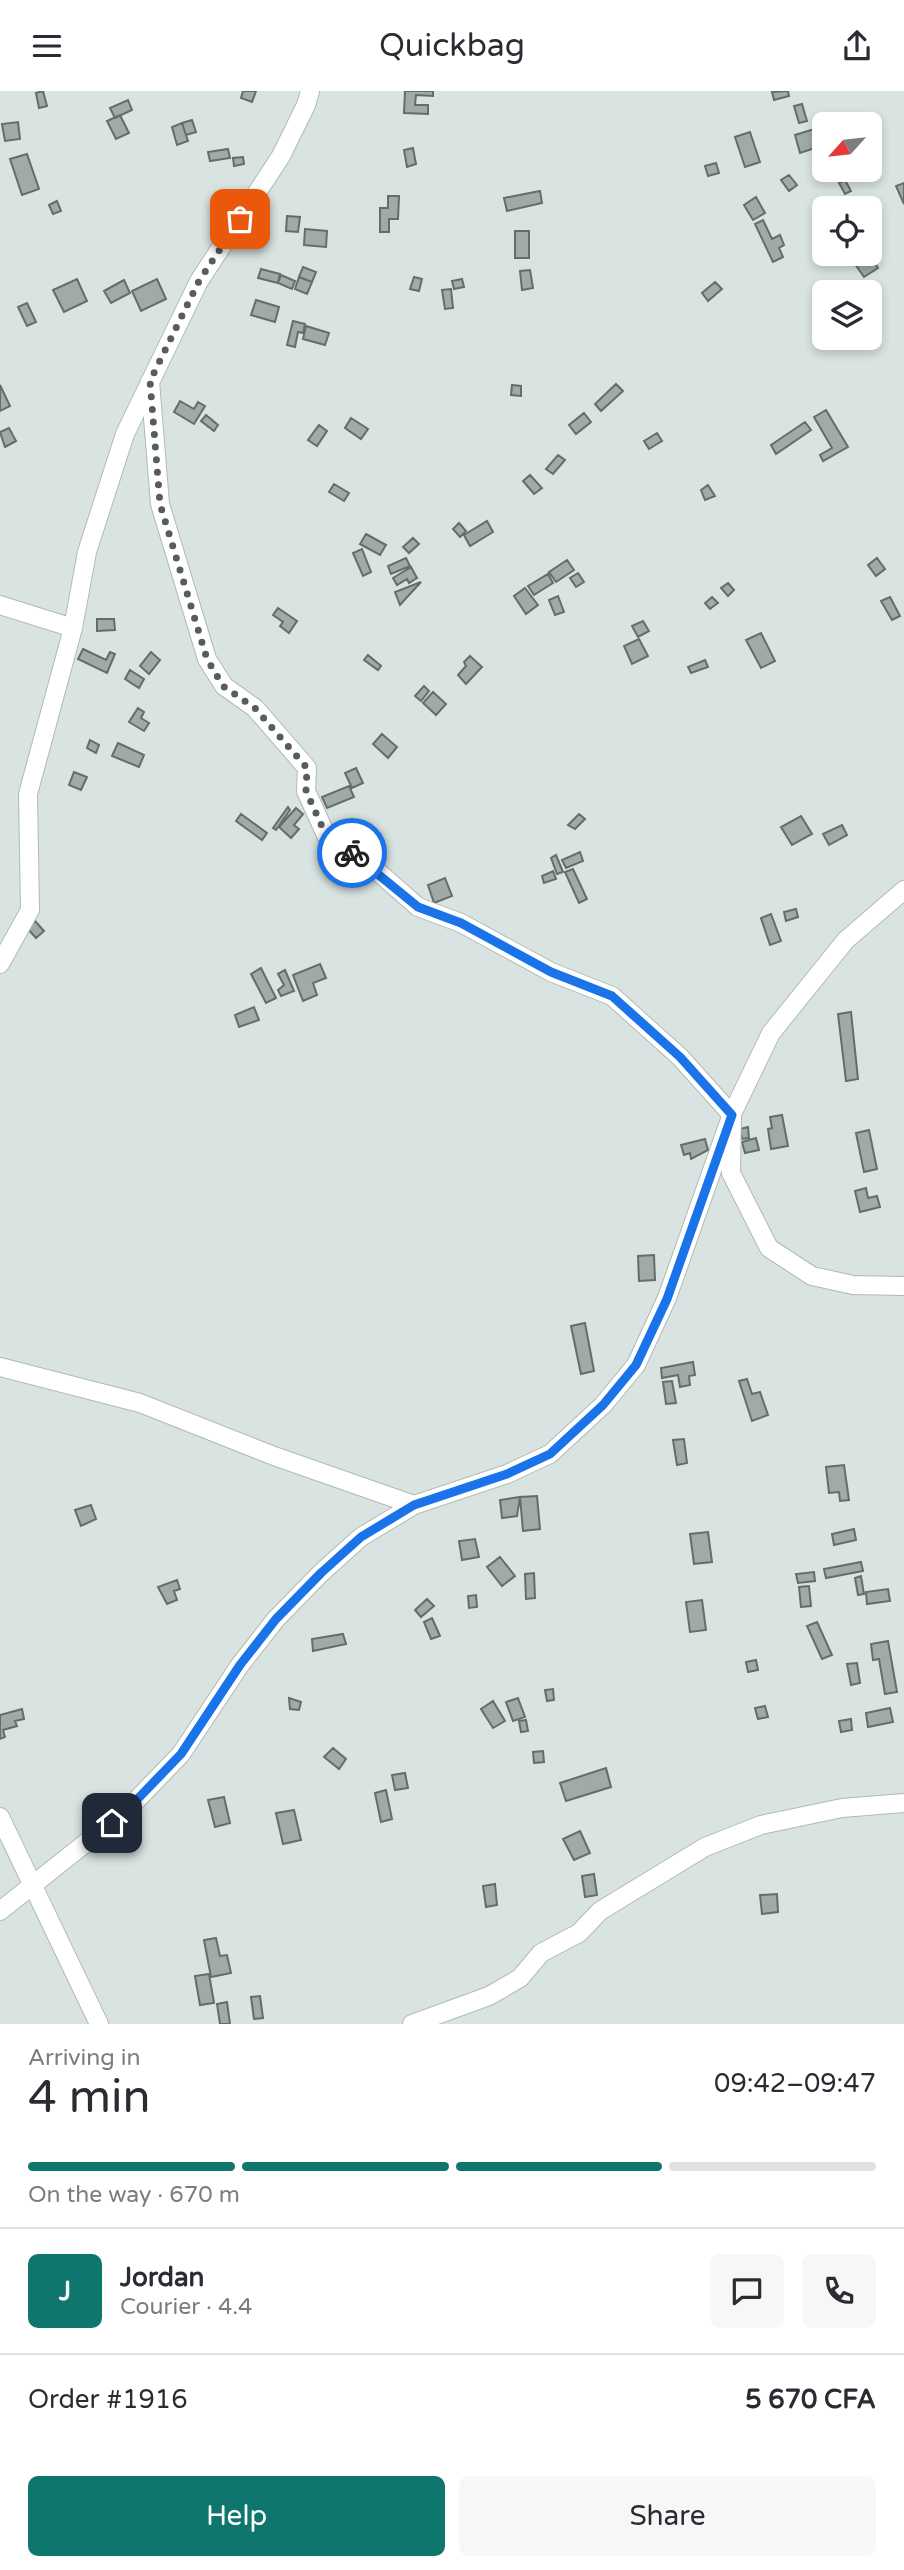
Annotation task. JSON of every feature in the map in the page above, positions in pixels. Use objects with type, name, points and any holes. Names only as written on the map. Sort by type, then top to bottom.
[{"type":"street","points":[[0,964],[30,910],[28,794],[73,628],[86,552],[125,434],[199,281],[281,156],[310,91]]},
{"type":"street","points":[[150,381],[160,504],[207,659],[223,686],[255,708],[307,768],[306,791],[326,835],[376,870],[418,907],[461,923],[551,972],[612,996],[680,1057],[732,1115],[731,1173],[769,1248],[812,1276],[853,1285],[904,1286]]},
{"type":"street","points":[[0,605],[73,628]]},
{"type":"street","points":[[0,1911],[126,1811],[181,1754],[240,1665],[276,1619],[361,1537],[414,1505],[507,1474],[550,1454],[603,1405],[636,1365],[667,1299],[732,1115],[771,1033],[846,940],[904,890]]},
{"type":"street","points":[[0,1367],[140,1403],[274,1456],[414,1505]]},
{"type":"street","points":[[412,2024],[489,1996],[520,1978],[541,1954],[579,1933],[600,1911],[705,1847],[761,1825],[842,1808],[904,1803]]},
{"type":"street","points":[[0,1817],[99,2024]]},
{"type":"building","points":[[43,91],[47,106],[39,108],[36,93]]},
{"type":"building","points":[[243,91],[256,91],[252,102],[241,98]]},
{"type":"building","points":[[405,91],[433,91],[433,96],[416,95],[415,105],[428,105],[428,114],[404,113]]},
{"type":"building","points":[[788,91],[789,96],[774,100],[772,92]]},
{"type":"building","points":[[128,100],[132,110],[115,118],[110,108]]},
{"type":"building","points":[[802,104],[807,121],[799,123],[794,106]]},
{"type":"building","points":[[120,115],[129,133],[116,139],[107,121]]},
{"type":"building","points":[[192,120],[196,132],[186,135],[182,123]]},
{"type":"building","points":[[18,122],[20,139],[5,141],[2,124]]},
{"type":"building","points":[[182,123],[188,141],[177,145],[172,127]]},
{"type":"building","points":[[812,130],[812,149],[800,153],[795,135]]},
{"type":"building","points":[[750,132],[760,162],[745,167],[735,137]]},
{"type":"building","points":[[413,148],[416,164],[407,167],[404,150]]},
{"type":"building","points":[[228,149],[230,158],[210,161],[208,152]]},
{"type":"building","points":[[27,154],[39,189],[22,195],[10,159]]},
{"type":"building","points":[[243,157],[244,164],[234,166],[233,158]]},
{"type":"building","points":[[716,163],[719,173],[708,176],[705,166]]},
{"type":"building","points":[[789,175],[797,185],[789,191],[781,180]]},
{"type":"building","points":[[846,182],[851,191],[845,194],[839,183]]},
{"type":"building","points":[[904,183],[904,204],[896,186]]},
{"type":"building","points":[[540,191],[542,203],[507,211],[504,198]]},
{"type":"building","points":[[388,196],[399,196],[398,219],[389,219],[389,232],[380,232],[380,208],[388,208]]},
{"type":"building","points":[[756,197],[765,213],[753,220],[744,205]]},
{"type":"building","points":[[57,201],[61,211],[53,214],[49,205]]},
{"type":"building","points":[[287,216],[300,217],[298,232],[286,231]]},
{"type":"building","points":[[763,220],[772,239],[780,235],[784,245],[779,248],[783,257],[773,262],[755,224]]},
{"type":"building","points":[[305,229],[327,231],[326,247],[304,245]]},
{"type":"building","points":[[515,231],[529,231],[529,258],[515,258]]},
{"type":"building","points":[[856,266],[877,266],[878,268],[864,277]]},
{"type":"building","points":[[303,267],[316,272],[312,282],[299,277]]},
{"type":"building","points":[[261,269],[280,274],[278,283],[258,278]]},
{"type":"building","points":[[530,270],[533,288],[522,290],[520,271]]},
{"type":"building","points":[[281,275],[295,281],[292,289],[278,283]]},
{"type":"building","points":[[299,277],[312,282],[307,294],[295,289]]},
{"type":"building","points":[[414,277],[422,279],[419,291],[410,289]]},
{"type":"building","points":[[77,279],[87,301],[64,312],[53,290]]},
{"type":"building","points":[[157,279],[166,299],[141,311],[132,291]]},
{"type":"building","points":[[462,279],[464,287],[454,289],[452,281]]},
{"type":"building","points":[[124,280],[130,293],[111,303],[104,291]]},
{"type":"building","points":[[715,282],[722,289],[708,301],[702,293]]},
{"type":"building","points":[[451,289],[453,308],[445,309],[442,290]]},
{"type":"building","points":[[256,300],[279,307],[275,322],[251,315]]},
{"type":"building","points":[[27,303],[36,322],[27,326],[18,307]]},
{"type":"building","points":[[293,321],[305,324],[303,333],[298,332],[295,347],[287,345]]},
{"type":"building","points":[[306,326],[329,333],[325,345],[303,339]]},
{"type":"building","points":[[616,384],[623,391],[601,411],[595,404]]},
{"type":"building","points":[[0,385],[10,406],[0,411]]},
{"type":"building","points":[[512,385],[521,386],[521,396],[511,395]]},
{"type":"building","points":[[180,401],[194,409],[198,402],[205,406],[194,424],[174,412]]},
{"type":"building","points":[[826,410],[848,447],[823,461],[820,455],[832,448],[814,417]]},
{"type":"building","points":[[584,413],[591,422],[576,434],[569,425]]},
{"type":"building","points":[[206,415],[218,425],[214,431],[201,421]]},
{"type":"building","points":[[351,418],[368,429],[361,439],[345,428]]},
{"type":"building","points":[[805,422],[811,430],[776,454],[771,445]]},
{"type":"building","points":[[319,425],[327,431],[317,446],[308,440]]},
{"type":"building","points":[[9,428],[16,441],[5,447],[0,432]]},
{"type":"building","points":[[657,433],[662,441],[649,449],[644,441]]},
{"type":"building","points":[[558,455],[565,460],[553,474],[546,469]]},
{"type":"building","points":[[530,475],[542,488],[534,494],[523,481]]},
{"type":"building","points":[[334,484],[349,493],[344,501],[329,492]]},
{"type":"building","points":[[708,485],[715,496],[705,500],[701,490]]},
{"type":"building","points":[[487,521],[493,532],[470,546],[464,535]]},
{"type":"building","points":[[459,523],[466,531],[460,537],[453,529]]},
{"type":"building","points":[[366,534],[386,545],[380,555],[360,544]]},
{"type":"building","points":[[413,538],[419,544],[409,553],[403,547]]},
{"type":"building","points":[[362,549],[371,572],[363,576],[353,553]]},
{"type":"building","points":[[406,558],[410,566],[391,574],[388,566]]},
{"type":"building","points":[[877,558],[885,569],[876,576],[868,565]]},
{"type":"building","points":[[567,560],[574,570],[556,582],[549,572]]},
{"type":"building","points":[[411,567],[417,578],[409,583],[407,579],[397,585],[393,578]]},
{"type":"building","points":[[578,573],[584,582],[576,587],[570,578]]},
{"type":"building","points":[[548,574],[553,583],[534,595],[528,586]]},
{"type":"building","points":[[421,582],[400,605],[395,592]]},
{"type":"building","points":[[728,583],[734,590],[728,596],[721,588]]},
{"type":"building","points":[[525,588],[538,605],[526,614],[514,596]]},
{"type":"building","points":[[558,596],[564,612],[555,615],[549,600]]},
{"type":"building","points":[[712,597],[718,603],[710,609],[705,603]]},
{"type":"building","points":[[890,597],[900,616],[892,620],[881,601]]},
{"type":"building","points":[[278,608],[297,621],[289,633],[280,626],[283,622],[273,615]]},
{"type":"building","points":[[97,619],[114,619],[115,630],[97,631]]},
{"type":"building","points":[[643,621],[649,631],[638,637],[632,626]]},
{"type":"building","points":[[761,633],[775,661],[761,668],[746,640]]},
{"type":"building","points":[[639,639],[648,656],[632,664],[624,646]]},
{"type":"building","points":[[83,649],[106,660],[110,652],[115,654],[107,673],[78,659]]},
{"type":"building","points":[[151,652],[160,660],[149,674],[140,666]]},
{"type":"building","points":[[368,655],[381,666],[378,670],[364,660]]},
{"type":"building","points":[[470,656],[482,667],[466,684],[458,675]]},
{"type":"building","points":[[705,660],[708,667],[691,673],[688,667]]},
{"type":"building","points":[[130,670],[144,679],[139,688],[125,679]]},
{"type":"building","points":[[424,686],[429,691],[421,701],[415,696]]},
{"type":"building","points":[[433,692],[446,704],[436,715],[423,703]]},
{"type":"building","points":[[138,708],[144,712],[141,718],[149,723],[144,731],[129,722]]},
{"type":"building","points":[[382,734],[397,747],[388,758],[373,744]]},
{"type":"building","points":[[90,740],[99,745],[96,753],[87,748]]},
{"type":"building","points":[[118,743],[144,755],[139,767],[112,756]]},
{"type":"building","points":[[356,768],[363,783],[352,788],[345,773]]},
{"type":"building","points":[[74,772],[87,777],[81,790],[69,785]]},
{"type":"building","points":[[349,786],[354,797],[327,808],[322,797]]},
{"type":"building","points":[[288,807],[290,810],[276,830],[273,828]]},
{"type":"building","points":[[296,808],[303,814],[294,825],[299,829],[291,838],[279,827]]},
{"type":"building","points":[[241,814],[267,833],[262,840],[236,821]]},
{"type":"building","points":[[579,814],[585,819],[575,829],[568,825]]},
{"type":"building","points":[[801,816],[812,834],[792,845],[781,827]]},
{"type":"building","points":[[842,825],[847,835],[829,845],[823,834]]},
{"type":"building","points":[[580,852],[583,861],[566,868],[562,860]]},
{"type":"building","points":[[556,855],[563,872],[557,874],[551,858]]},
{"type":"building","points":[[573,869],[587,899],[579,903],[565,872]]},
{"type":"building","points":[[553,871],[556,879],[544,883],[542,876]]},
{"type":"building","points":[[445,878],[452,896],[434,903],[428,885]]},
{"type":"building","points":[[796,909],[798,917],[786,921],[784,912]]},
{"type":"building","points":[[771,914],[781,941],[770,945],[761,918]]},
{"type":"building","points":[[35,921],[44,931],[36,938],[27,928]]},
{"type":"building","points":[[320,964],[326,978],[313,983],[317,995],[303,1001],[293,975]]},
{"type":"building","points":[[261,968],[276,998],[266,1003],[251,974]]},
{"type":"building","points":[[285,970],[294,991],[281,996],[278,990],[284,985],[278,974]]},
{"type":"building","points":[[254,1007],[259,1020],[239,1027],[235,1015]]},
{"type":"building","points":[[851,1012],[858,1079],[846,1081],[838,1014]]},
{"type":"building","points":[[782,1115],[788,1146],[771,1149],[768,1129],[772,1128],[770,1117]]},
{"type":"building","points":[[748,1127],[749,1138],[742,1139],[740,1129]]},
{"type":"building","points":[[869,1130],[877,1169],[864,1172],[856,1133]]},
{"type":"building","points":[[756,1138],[759,1150],[745,1153],[742,1142]]},
{"type":"building","points":[[705,1139],[708,1150],[691,1159],[690,1153],[684,1155],[681,1145]]},
{"type":"building","points":[[866,1188],[868,1198],[877,1196],[880,1207],[860,1212],[855,1191]]},
{"type":"building","points":[[654,1255],[655,1280],[639,1281],[638,1256]]},
{"type":"building","points":[[585,1323],[594,1371],[581,1374],[571,1326]]},
{"type":"building","points":[[693,1362],[695,1375],[689,1376],[690,1385],[680,1387],[678,1375],[662,1378],[661,1368]]},
{"type":"building","points":[[747,1379],[752,1394],[760,1392],[768,1415],[752,1421],[739,1381]]},
{"type":"building","points":[[672,1381],[676,1403],[666,1404],[663,1382]]},
{"type":"building","points":[[684,1439],[687,1463],[677,1465],[673,1440]]},
{"type":"building","points":[[844,1465],[849,1500],[840,1501],[839,1492],[829,1493],[826,1467]]},
{"type":"building","points":[[537,1496],[540,1529],[523,1531],[520,1497]]},
{"type":"building","points":[[520,1497],[517,1516],[502,1518],[500,1500]]},
{"type":"building","points":[[91,1505],[96,1519],[81,1526],[75,1510]]},
{"type":"building","points":[[854,1529],[856,1540],[834,1545],[832,1534]]},
{"type":"building","points":[[708,1532],[712,1562],[694,1564],[690,1534]]},
{"type":"building","points":[[475,1539],[479,1557],[462,1560],[459,1541]]},
{"type":"building","points":[[500,1557],[515,1576],[502,1586],[487,1567]]},
{"type":"building","points":[[861,1562],[863,1571],[826,1578],[824,1569]]},
{"type":"building","points":[[814,1572],[815,1581],[798,1583],[796,1574]]},
{"type":"building","points":[[534,1573],[535,1598],[526,1599],[525,1574]]},
{"type":"building","points":[[861,1576],[864,1594],[858,1595],[855,1578]]},
{"type":"building","points":[[177,1580],[180,1589],[174,1591],[177,1600],[167,1604],[158,1587]]},
{"type":"building","points":[[809,1586],[811,1606],[801,1607],[799,1587]]},
{"type":"building","points":[[888,1589],[890,1601],[867,1604],[866,1592]]},
{"type":"building","points":[[476,1595],[477,1607],[469,1608],[468,1596]]},
{"type":"building","points":[[427,1599],[434,1606],[421,1617],[415,1610]]},
{"type":"building","points":[[702,1600],[706,1630],[690,1632],[686,1602]]},
{"type":"building","points":[[432,1618],[440,1636],[431,1639],[424,1622]]},
{"type":"building","points":[[817,1622],[832,1655],[822,1659],[807,1626]]},
{"type":"building","points":[[343,1634],[346,1644],[313,1651],[312,1639]]},
{"type":"building","points":[[888,1641],[897,1692],[885,1694],[879,1659],[873,1660],[871,1644]]},
{"type":"building","points":[[756,1660],[758,1670],[748,1672],[746,1662]]},
{"type":"building","points":[[857,1663],[860,1683],[851,1685],[847,1664]]},
{"type":"building","points":[[553,1689],[554,1700],[547,1701],[545,1690]]},
{"type":"building","points":[[289,1698],[301,1702],[299,1710],[290,1709]]},
{"type":"building","points":[[518,1698],[525,1717],[513,1721],[506,1702]]},
{"type":"building","points":[[493,1701],[505,1721],[493,1728],[481,1709]]},
{"type":"building","points":[[765,1706],[768,1717],[758,1719],[755,1708]]},
{"type":"building","points":[[890,1708],[893,1722],[868,1727],[866,1713]]},
{"type":"building","points":[[22,1709],[24,1719],[15,1721],[17,1726],[3,1730],[5,1737],[0,1739],[0,1715]]},
{"type":"building","points":[[851,1719],[852,1730],[841,1732],[839,1721]]},
{"type":"building","points":[[526,1720],[528,1731],[521,1732],[519,1721]]},
{"type":"building","points":[[333,1748],[346,1759],[339,1769],[324,1757]]},
{"type":"building","points":[[543,1751],[544,1762],[534,1763],[533,1752]]},
{"type":"building","points":[[606,1768],[611,1787],[566,1801],[560,1783]]},
{"type":"building","points":[[405,1773],[408,1788],[395,1790],[392,1775]]},
{"type":"building","points":[[386,1790],[392,1819],[381,1822],[375,1793]]},
{"type":"building","points":[[224,1797],[230,1823],[215,1827],[208,1800]]},
{"type":"building","points":[[294,1810],[301,1840],[283,1844],[276,1813]]},
{"type":"building","points":[[580,1831],[590,1853],[574,1860],[563,1839]]},
{"type":"building","points":[[594,1874],[597,1895],[585,1897],[582,1876]]},
{"type":"building","points":[[495,1884],[497,1905],[486,1907],[483,1886]]},
{"type":"building","points":[[777,1894],[778,1912],[762,1914],[760,1895]]},
{"type":"building","points":[[216,1938],[220,1956],[227,1955],[231,1973],[211,1977],[204,1940]]},
{"type":"building","points":[[209,1974],[214,2003],[200,2005],[195,1976]]},
{"type":"building","points":[[260,1996],[263,2018],[254,2019],[251,1997]]},
{"type":"building","points":[[227,2002],[230,2024],[220,2024],[217,2004]]},
{"type":"way so far","points":[[240,219],[199,281],[150,381],[160,504],[207,659],[223,686],[255,708],[307,768],[306,791],[326,835],[352,853]]},
{"type":"route","points":[[112,1823],[181,1754],[240,1665],[276,1619],[361,1537],[414,1505],[507,1474],[550,1454],[603,1405],[636,1365],[667,1299],[732,1115],[680,1057],[612,996],[551,972],[461,923],[418,907],[352,853]]}]
